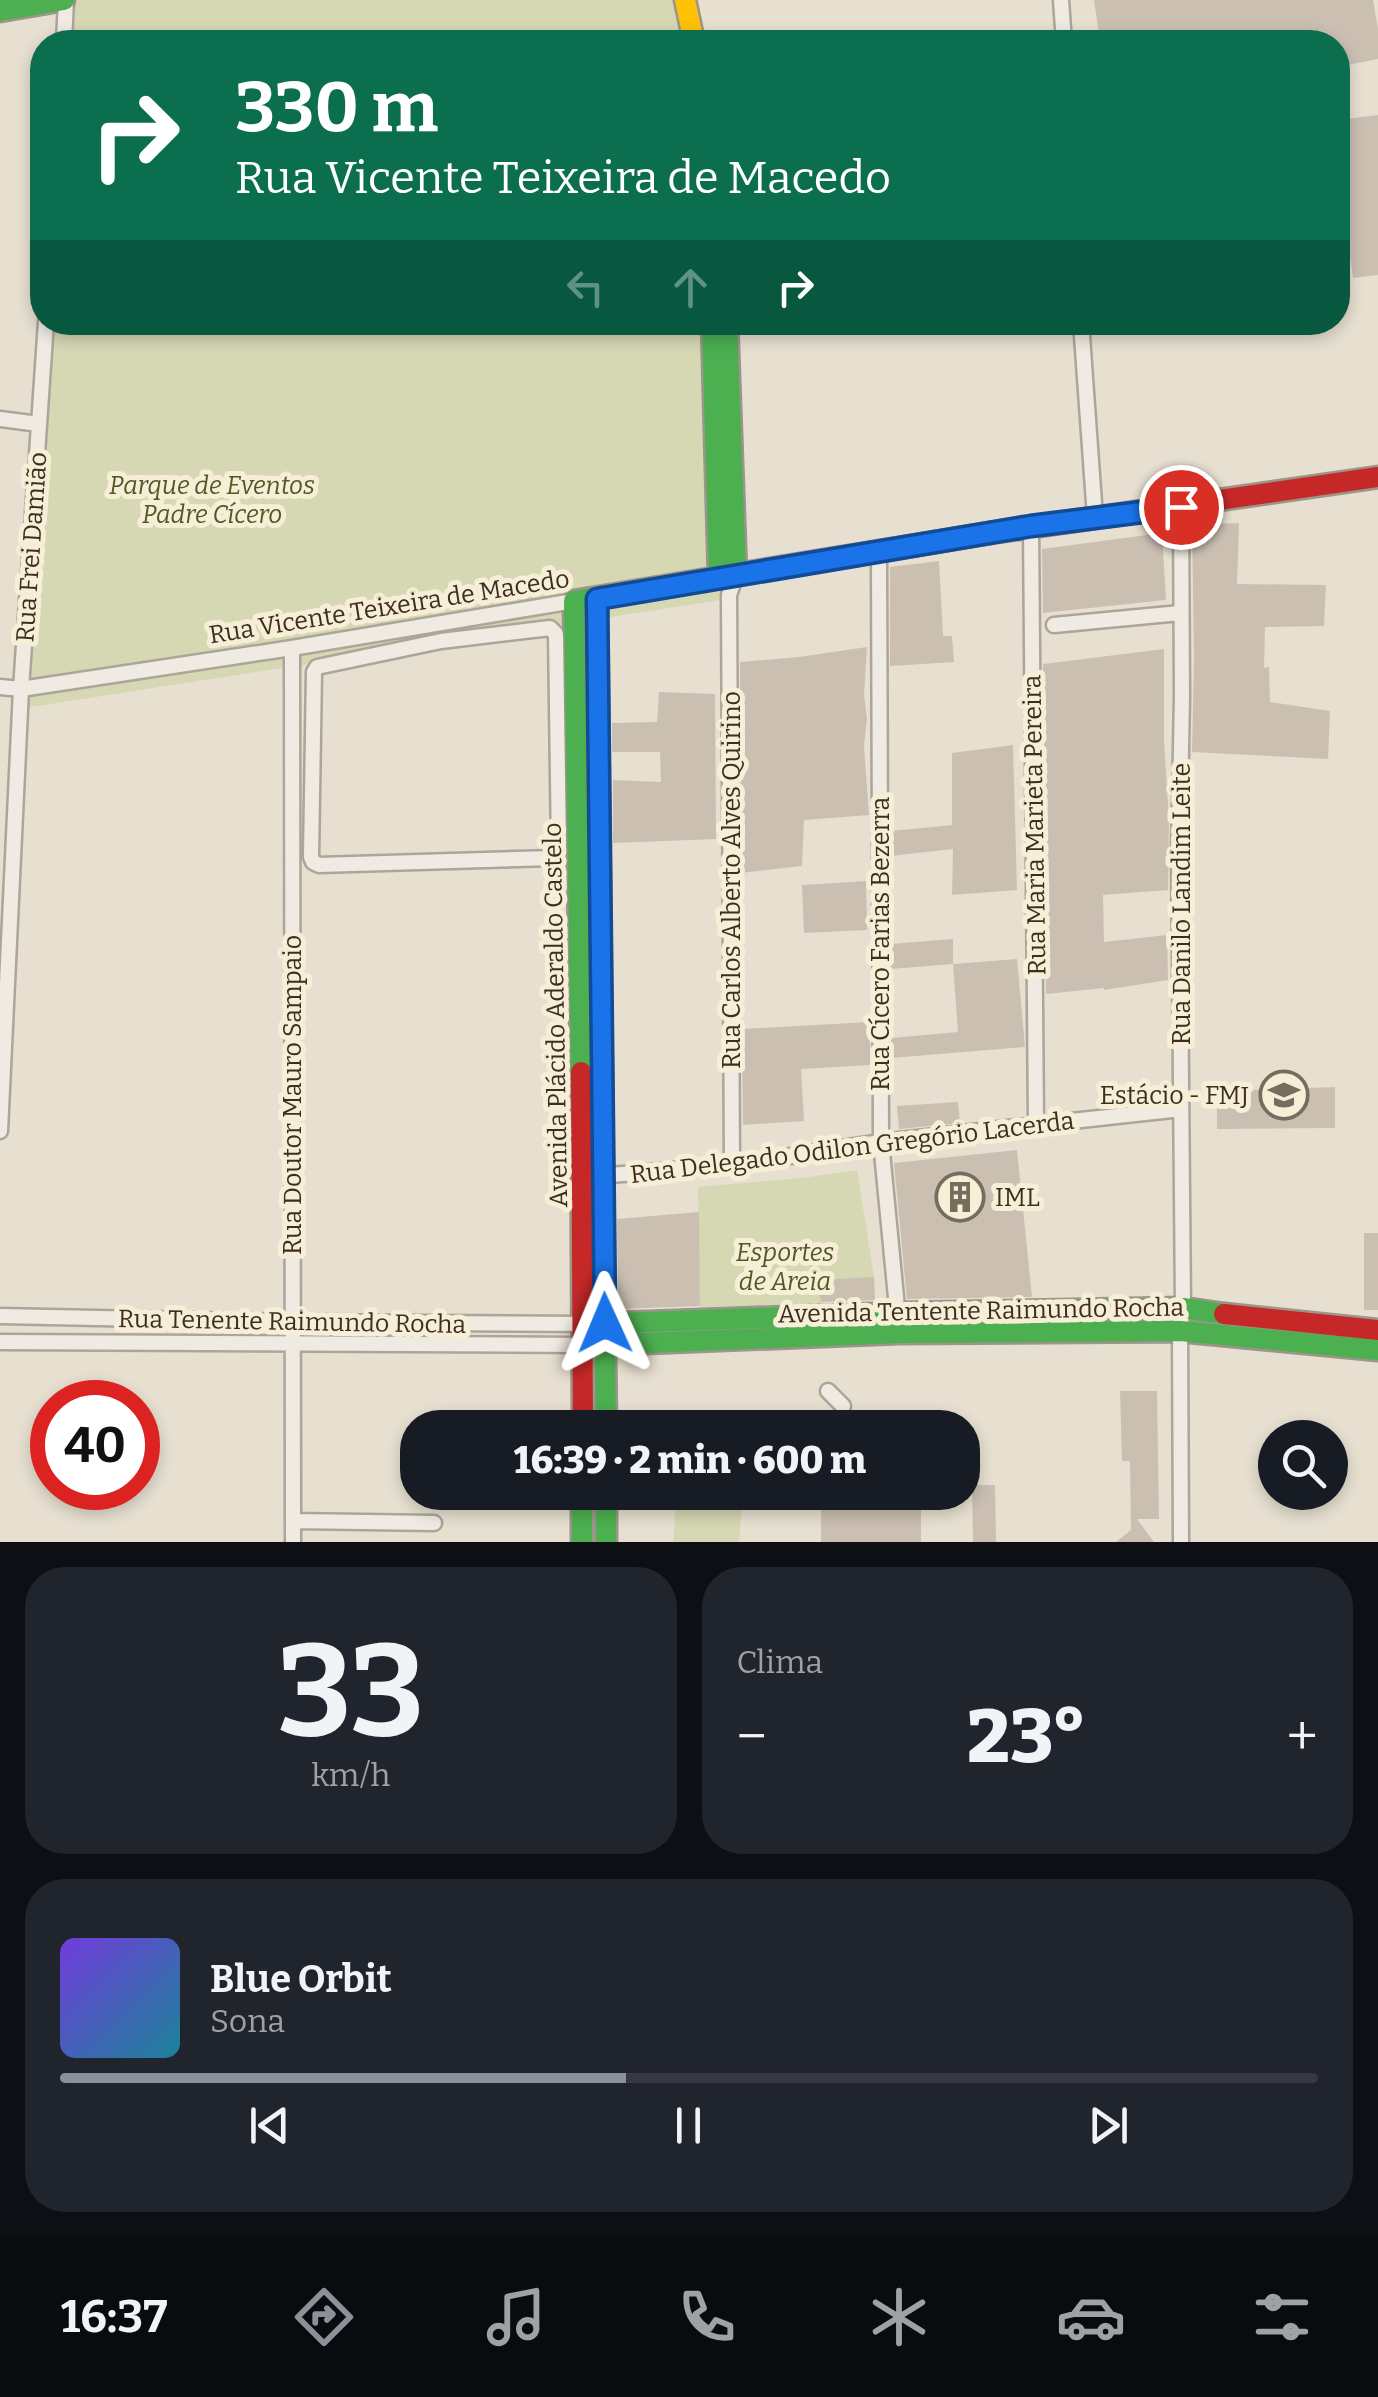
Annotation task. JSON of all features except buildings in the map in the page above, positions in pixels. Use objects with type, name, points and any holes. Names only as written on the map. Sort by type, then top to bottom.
[{"type":"street","points":[[0,12],[65,0],[64,30]]},
{"type":"street","points":[[684,0],[691,30]]},
{"type":"street","points":[[699,0],[705,30]]},
{"type":"street","points":[[1061,0],[1063,30]]},
{"type":"street","name":"Rua Frei Damião","points":[[0,1131],[21,689],[45,335]]},
{"type":"street","points":[[713,335],[728,583]]},
{"type":"street","points":[[727,335],[728,583]]},
{"type":"street","points":[[1082,335],[1095,517]]},
{"type":"street","points":[[0,419],[40,424]]},
{"type":"street","name":"Rua Vicente Teixeira de Macedo","points":[[0,687],[21,689],[574,601],[728,583],[1031,526],[1378,477]]},
{"type":"street","name":"Rua Danilo Landim Leite","points":[[1181,507],[1178,852],[1182,1542]]},
{"type":"street","name":"Rua Maria Marieta Pereira","points":[[1031,526],[1036,1125]]},
{"type":"street","name":"Rua Cícero Farias Bezerra","points":[[878,553],[880,1142],[898,1323]]},
{"type":"street","name":"Rua Carlos Alberto Alves Quirino","points":[[728,583],[732,1165]]},
{"type":"street","name":"Avenida Plácido Aderaldo Castelo","points":[[597,599],[589,851],[595,1334],[604,1410]]},
{"type":"street","name":"Avenida Plácido Aderaldo Castelo","points":[[574,601],[589,851]]},
{"type":"street","points":[[1054,625],[1180,614]]},
{"type":"street","points":[[439,622],[442,641]]},
{"type":"street","points":[[554,630],[558,854],[553,858],[319,865],[313,862],[315,670],[442,641],[554,630]]},
{"type":"street","name":"Rua Doutor Mauro Sampaio","points":[[292,648],[293,1542]]},
{"type":"street","name":"Rua Delegado Odilon Gregório Lacerda","points":[[592,1177],[732,1165],[880,1142],[1182,1109]]},
{"type":"street","name":"Avenida Tentente Raimundo Rocha","points":[[595,1334],[1183,1308],[1378,1330]]},
{"type":"street","name":"Rua Tenente Raimundo Rocha","points":[[0,1316],[438,1323],[595,1334]]},
{"type":"street","points":[[438,1323],[438,1344]]},
{"type":"street","name":"Avenida Tentente Raimundo Rocha","points":[[898,1323],[1180,1331],[1378,1350]]},
{"type":"street","name":"Avenida Plácido Aderaldo Castelo","points":[[584,1410],[595,1334]]},
{"type":"street","name":"Rua Tenente Raimundo Rocha","points":[[0,1342],[438,1344],[595,1334]]},
{"type":"street","points":[[828,1390],[843,1406]]},
{"type":"street","points":[[582,1510],[582,1542]]},
{"type":"street","points":[[606,1510],[606,1542]]},
{"type":"street","points":[[293,1521],[434,1523]]},
{"type":"green space","points":[[66,0],[684,0],[691,30],[64,30]]},
{"type":"green space","name":"Parque de Eventos Padre Cícero","points":[[45,335],[711,335],[718,561],[727,599],[18,709]]},
{"type":"green space","name":"Esportes de Areia","points":[[857,1170],[874,1277],[818,1281],[822,1305],[700,1312],[698,1187]]},
{"type":"green space","points":[[676,1510],[742,1510],[739,1542],[673,1542]]},
{"type":"traffic: fast","points":[[0,11],[64,0]]},
{"type":"traffic: fast","points":[[712,335],[719,578]]},
{"type":"traffic: fast","points":[[727,335],[736,575]]},
{"type":"traffic: fast","points":[[581,1072],[574,601],[990,533]]},
{"type":"traffic: fast","points":[[603,1198],[606,1410]]},
{"type":"traffic: fast","points":[[592,1324],[1183,1308],[1224,1314]]},
{"type":"traffic: fast","points":[[596,1345],[899,1333],[1180,1331],[1378,1350]]},
{"type":"traffic: fast","points":[[582,1510],[582,1542]]},
{"type":"traffic: fast","points":[[606,1510],[606,1542]]},
{"type":"traffic: slow","points":[[685,0],[691,30]]},
{"type":"traffic: slow","points":[[597,599],[603,1198]]},
{"type":"traffic: jam","points":[[990,533],[1378,477]]},
{"type":"traffic: jam","points":[[581,1072],[583,1410]]},
{"type":"traffic: jam","points":[[1224,1314],[1378,1330]]},
{"type":"place","name":"Estácio - FMJ","points":[[1284,1095]]},
{"type":"place","name":"IML","points":[[960,1197]]},
{"type":"route","points":[[605,1323],[597,599],[1031,526],[1181,507]]}]
